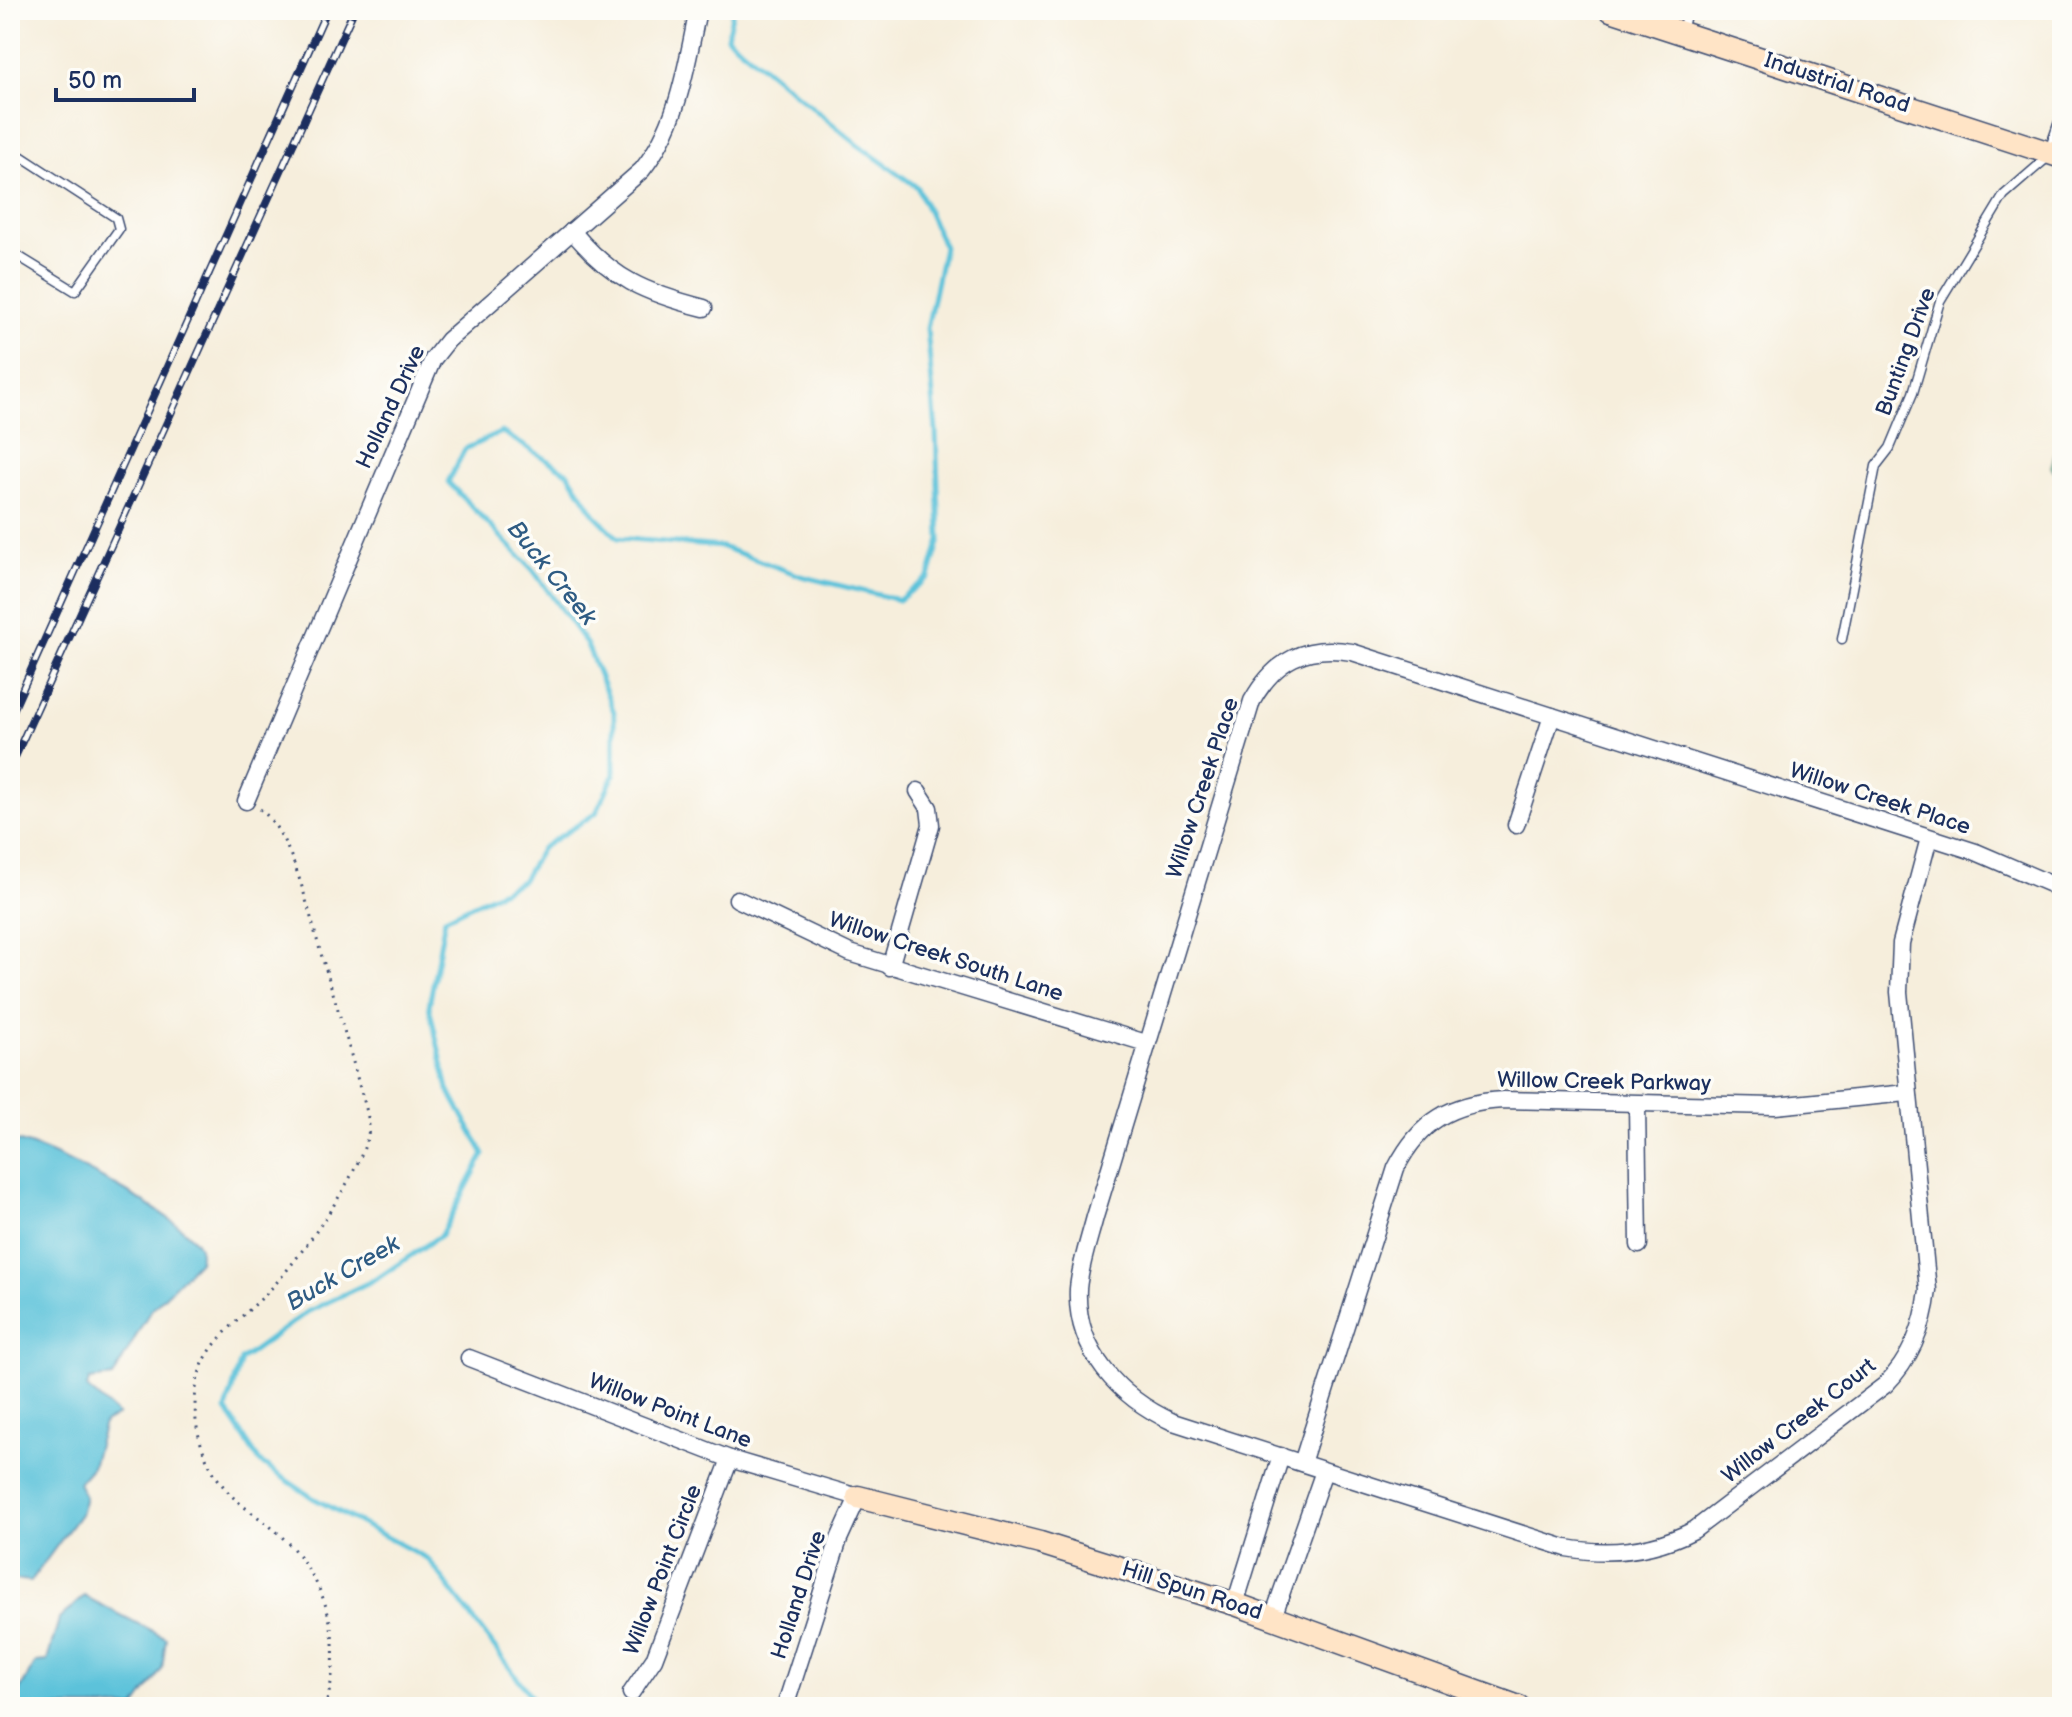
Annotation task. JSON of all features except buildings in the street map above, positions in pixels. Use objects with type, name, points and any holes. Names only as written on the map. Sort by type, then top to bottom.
[{"type":"street","name":"Holland Drive","points":[[246,801],[433,359],[448,340],[642,170],[659,149],[675,114],[698,10]]},
{"type":"street","name":"Industrial Road","points":[[1611,10],[2057,155]]},
{"type":"street","points":[[2057,155],[2062,125]]},
{"type":"street","points":[[572,231],[606,269],[629,283],[704,308]]},
{"type":"street","name":"Willow Creek Place","points":[[1302,1463],[1173,1422],[1133,1401],[1098,1361],[1081,1319],[1081,1268],[1146,1043],[1252,701],[1263,680],[1280,664],[1311,649],[1352,652],[1976,852],[2062,889]]},
{"type":"street","points":[[1516,825],[1552,716]]},
{"type":"street","points":[[890,967],[931,825],[929,808],[918,791]]},
{"type":"street","name":"Willow Creek Court","points":[[1302,1463],[1566,1548],[1588,1552],[1637,1550],[1675,1540],[1694,1530],[1885,1385],[1902,1365],[1920,1332],[1928,1290],[1900,1021],[1901,943],[1929,838]]},
{"type":"street","name":"Willow Creek South Lane","points":[[737,899],[827,944],[890,967],[1146,1043]]},
{"type":"street","name":"Willow Creek Parkway","points":[[1302,1463],[1396,1168],[1421,1132],[1453,1109],[1475,1102],[1775,1106],[1907,1093]]},
{"type":"street","points":[[1637,1104],[1639,1245]]},
{"type":"street","name":"Willow Point Lane","points":[[469,1358],[730,1459],[858,1497]]},
{"type":"street","points":[[1235,1604],[1281,1456]]},
{"type":"street","name":"Willow Point Circle","points":[[631,1693],[654,1659],[730,1459]]},
{"type":"street","points":[[1273,1617],[1324,1471]]},
{"type":"street","name":"Holland Drive","points":[[785,1707],[839,1539],[858,1497]]},
{"type":"street","name":"Hill Spun Road","points":[[858,1497],[1040,1543],[1235,1604],[1519,1707]]},
{"type":"lane","points":[[1682,33],[1687,10]]},
{"type":"lane","points":[[10,149],[116,218],[119,229],[75,291],[10,251]]},
{"type":"lane","name":"Bunting Drive","points":[[1842,639],[1876,466],[1890,448],[1913,393],[1940,301],[2004,195],[2057,155]]},
{"type":"path","points":[[246,801],[263,811],[277,828],[299,882],[349,1046],[369,1129],[363,1151],[334,1204],[275,1284],[206,1355],[197,1382],[195,1422],[204,1454],[229,1493],[282,1537],[306,1566],[330,1611],[333,1674],[325,1707]]},
{"type":"green space","points":[[2062,432],[2062,486],[2051,467]]},
{"type":"water","points":[[10,1140],[51,1153],[139,1199],[185,1231],[200,1252],[199,1261],[150,1311],[113,1377],[89,1380],[87,1388],[118,1415],[104,1423],[92,1467],[78,1483],[85,1497],[80,1514],[31,1581],[10,1579]]},
{"type":"water","points":[[84,1596],[166,1638],[162,1669],[135,1707],[10,1707],[36,1662],[47,1661],[59,1619]]},
{"type":"waterway","name":"Buck Creek","points":[[539,1707],[428,1559],[313,1498],[261,1463],[226,1410],[241,1360],[307,1312],[378,1278],[441,1235],[484,1154],[448,1089],[429,1006],[445,918],[522,881],[542,848],[596,813],[614,775],[614,712],[587,645],[533,570],[448,482],[465,449],[502,432],[568,473],[595,515],[618,538],[722,547],[801,576],[899,600],[929,577],[940,539],[936,431],[927,328],[944,247],[917,187],[858,145],[727,37],[733,10]]},
{"type":"railway","points":[[10,717],[327,10]]},
{"type":"railway","points":[[10,768],[354,10]]}]
